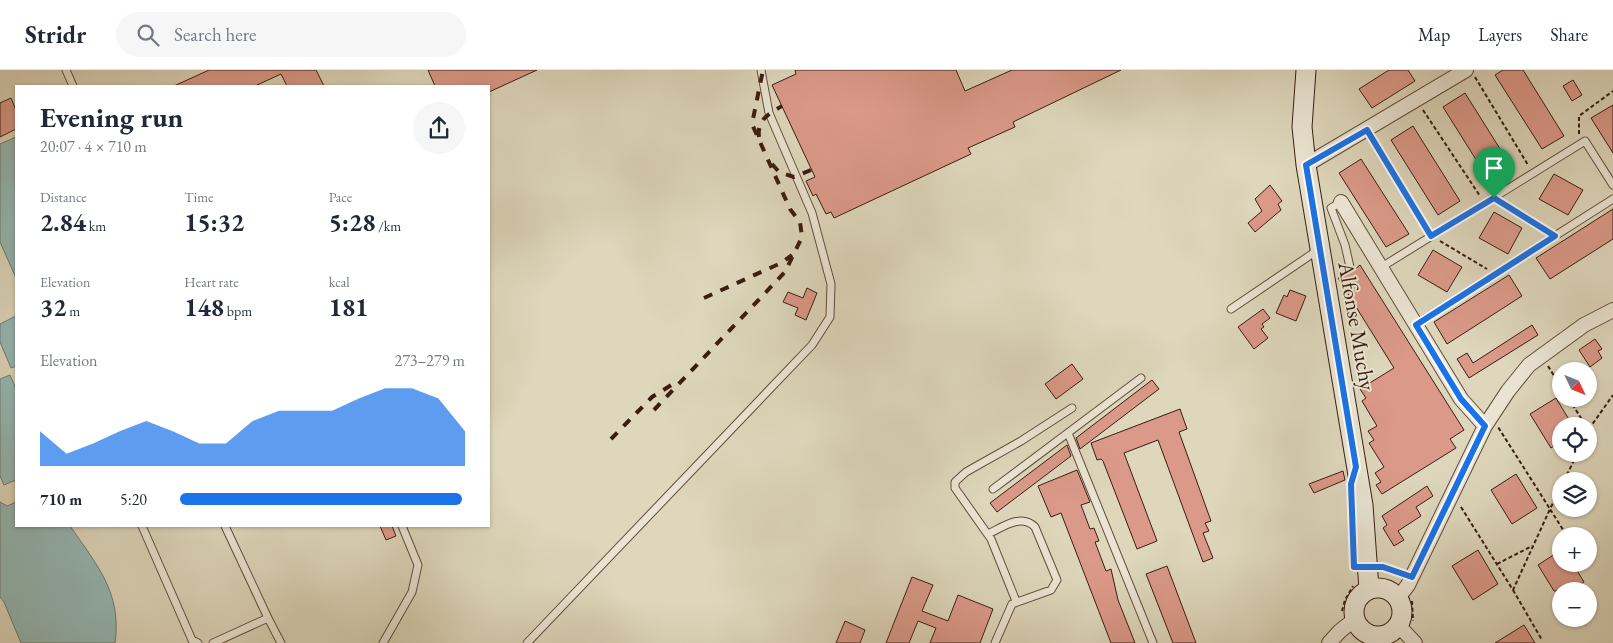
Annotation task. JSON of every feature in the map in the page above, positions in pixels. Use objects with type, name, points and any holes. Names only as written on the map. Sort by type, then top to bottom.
[{"type":"main road","name":"Alfonse Muchy","points":[[1306,70],[1302,127],[1306,165],[1363,505],[1369,589]]},
{"type":"main road","points":[[1369,589],[1385,589],[1406,598],[1402,615],[1407,625],[1378,640],[1361,630],[1348,617],[1356,602],[1369,589]]},
{"type":"street","points":[[1306,165],[1466,70]]},
{"type":"street","points":[[1341,202],[1461,399],[1488,421]]},
{"type":"street","points":[[1406,598],[1412,577],[1452,493],[1488,421],[1508,391],[1529,365],[1584,325],[1613,310]]},
{"type":"street","points":[[1329,643],[1348,617]]},
{"type":"street","points":[[1407,625],[1415,643]]},
{"type":"lane","points":[[66,70],[74,85]]},
{"type":"lane","points":[[527,643],[812,345],[830,317],[831,284],[812,213],[769,113],[761,70]]},
{"type":"lane","points":[[1380,268],[1582,143],[1613,185]]},
{"type":"lane","points":[[1416,325],[1613,199]]},
{"type":"lane","points":[[1341,202],[1331,208],[1345,245],[1350,267]]},
{"type":"lane","points":[[1232,309],[1320,248]]},
{"type":"lane","points":[[993,489],[1141,378]]},
{"type":"lane","points":[[1016,602],[988,534],[955,488],[955,482],[958,477],[1021,441],[1072,408]]},
{"type":"lane","points":[[1068,433],[1153,643]]},
{"type":"lane","points":[[988,534],[1019,520],[1024,520],[1035,527],[1057,580],[1051,590],[1016,602],[1011,607],[995,643]]},
{"type":"lane","points":[[142,527],[192,640],[198,643]]},
{"type":"lane","points":[[225,527],[281,643]]},
{"type":"lane","points":[[383,643],[412,592],[418,565],[402,527]]},
{"type":"lane","points":[[213,643],[268,618]]},
{"type":"path","points":[[1471,70],[1533,173]]},
{"type":"path","points":[[1582,143],[1579,116],[1613,91]]},
{"type":"path","points":[[1416,100],[1484,203]]},
{"type":"path","points":[[1367,130],[1431,236],[1496,274]]},
{"type":"path","points":[[1494,198],[1555,236]]},
{"type":"path","points":[[1542,356],[1552,372]]},
{"type":"path","points":[[1597,418],[1613,396]]},
{"type":"path","points":[[1488,421],[1561,527]]},
{"type":"path","points":[[1452,493],[1542,640]]},
{"type":"path","points":[[1513,590],[1552,505]]},
{"type":"path","points":[[1497,564],[1533,545]]},
{"type":"path","points":[[1348,617],[1345,600],[1353,587],[1354,567],[1389,568],[1412,577]]},
{"type":"path","points":[[1406,598],[1411,609],[1407,625]]},
{"type":"water","points":[[15,137],[15,276],[0,242],[0,144]]},
{"type":"water","points":[[15,316],[15,366],[11,368],[0,342],[0,324]]},
{"type":"water","points":[[10,375],[15,387],[15,480],[4,485],[0,476],[0,379]]},
{"type":"water","points":[[0,502],[7,506],[15,502],[15,527],[71,527],[98,567],[111,594],[115,609],[115,643],[21,643],[4,602],[0,597]]},
{"type":"building","points":[[209,70],[316,70],[324,85],[286,85],[281,74],[257,85],[176,85]]},
{"type":"building","points":[[428,70],[537,70],[490,92],[490,85],[435,85]]},
{"type":"building","points":[[795,70],[956,70],[965,91],[1012,70],[1121,70],[1013,122],[1015,127],[968,148],[971,154],[834,218],[831,212],[826,214],[816,194],[813,196],[806,181],[815,177],[772,85],[796,74]]},
{"type":"building","points":[[1389,70],[1408,70],[1415,81],[1372,108],[1359,89]]},
{"type":"building","points":[[1503,70],[1523,70],[1564,136],[1542,149],[1495,75]]},
{"type":"building","points":[[1573,80],[1582,95],[1572,101],[1563,86]]},
{"type":"building","points":[[1465,93],[1512,168],[1490,182],[1443,107]]},
{"type":"building","points":[[11,98],[15,108],[15,130],[0,137],[0,103]]},
{"type":"building","points":[[1613,105],[1613,153],[1591,118]]},
{"type":"building","points":[[1413,126],[1460,201],[1438,215],[1391,140]]},
{"type":"building","points":[[1361,159],[1409,234],[1386,247],[1339,173]]},
{"type":"building","points":[[1554,174],[1583,190],[1568,215],[1539,199]]},
{"type":"building","points":[[1270,185],[1282,201],[1278,204],[1281,210],[1255,232],[1248,223],[1262,211],[1255,199]]},
{"type":"building","points":[[1613,209],[1613,239],[1550,279],[1536,258]]},
{"type":"building","points":[[1494,212],[1522,228],[1508,254],[1479,238]]},
{"type":"building","points":[[1433,250],[1462,267],[1447,292],[1418,275]]},
{"type":"building","points":[[1360,265],[1464,430],[1450,439],[1456,448],[1382,494],[1376,485],[1381,482],[1375,473],[1384,467],[1369,443],[1374,440],[1368,431],[1377,426],[1362,401],[1366,398],[1360,389],[1394,368],[1338,278],[1353,271]]},
{"type":"building","points":[[1509,275],[1522,296],[1447,344],[1434,322]]},
{"type":"building","points":[[807,288],[817,293],[806,320],[795,315],[798,308],[783,302],[788,292],[803,298]]},
{"type":"building","points":[[1290,290],[1306,296],[1296,321],[1276,313],[1284,295],[1287,297]]},
{"type":"building","points":[[1263,309],[1270,318],[1262,324],[1264,327],[1261,329],[1268,338],[1254,349],[1238,327]]},
{"type":"building","points":[[1532,325],[1538,335],[1469,378],[1457,359],[1467,353],[1473,363]]},
{"type":"building","points":[[1595,339],[1602,349],[1598,351],[1602,358],[1597,362],[1587,362],[1579,350]]},
{"type":"building","points":[[1072,364],[1083,379],[1056,399],[1045,384]]},
{"type":"building","points":[[1152,380],[1159,389],[1080,449],[1076,438]]},
{"type":"building","points":[[1552,400],[1552,408],[1562,408],[1568,417],[1552,417],[1551,448],[1530,414]]},
{"type":"building","points":[[1180,409],[1187,429],[1179,432],[1211,521],[1205,523],[1209,531],[1203,533],[1213,558],[1203,562],[1158,440],[1124,453],[1157,541],[1137,549],[1103,461],[1101,459],[1097,460],[1091,443]]},
{"type":"building","points":[[1067,445],[1071,456],[997,512],[990,503]]},
{"type":"building","points":[[1077,470],[1090,502],[1081,505],[1090,529],[1094,528],[1099,541],[1095,542],[1106,571],[1111,569],[1118,600],[1135,643],[1111,643],[1061,513],[1051,517],[1038,486]]},
{"type":"building","points":[[1343,471],[1345,480],[1314,493],[1309,484]]},
{"type":"building","points":[[1516,474],[1537,508],[1512,524],[1491,490]]},
{"type":"building","points":[[1427,486],[1433,496],[1416,507],[1421,516],[1398,531],[1404,540],[1394,546],[1383,528],[1387,525],[1382,516]]},
{"type":"building","points":[[380,527],[392,527],[396,536],[386,540]]},
{"type":"building","points":[[1478,550],[1498,584],[1473,600],[1452,566]]},
{"type":"building","points":[[1552,556],[1552,572],[1578,572],[1584,582],[1552,582],[1552,588],[1538,565]]},
{"type":"building","points":[[1167,566],[1196,643],[1173,643],[1146,574]]},
{"type":"building","points":[[912,577],[933,585],[922,611],[948,621],[958,595],[993,609],[980,643],[930,643],[936,628],[918,621],[909,643],[886,643]]},
{"type":"building","points":[[845,621],[865,630],[860,643],[836,643]]},
{"type":"building","points":[[1524,625],[1535,643],[1495,643]]},
{"type":"railway","points":[[654,410],[785,272],[802,237],[800,222],[790,209],[752,124],[763,70]]},
{"type":"railway","points":[[759,137],[760,126],[764,118],[782,106]]},
{"type":"railway","points":[[772,164],[779,172],[794,177],[811,170]]},
{"type":"railway","points":[[704,298],[781,263],[792,255]]},
{"type":"railway","points":[[611,439],[652,397],[678,381]]},
{"type":"route","points":[[1367,130],[1431,236],[1494,198],[1555,236],[1416,325],[1461,399],[1485,426],[1412,577],[1389,568],[1354,567],[1351,484],[1356,467],[1306,165],[1367,130]]}]
